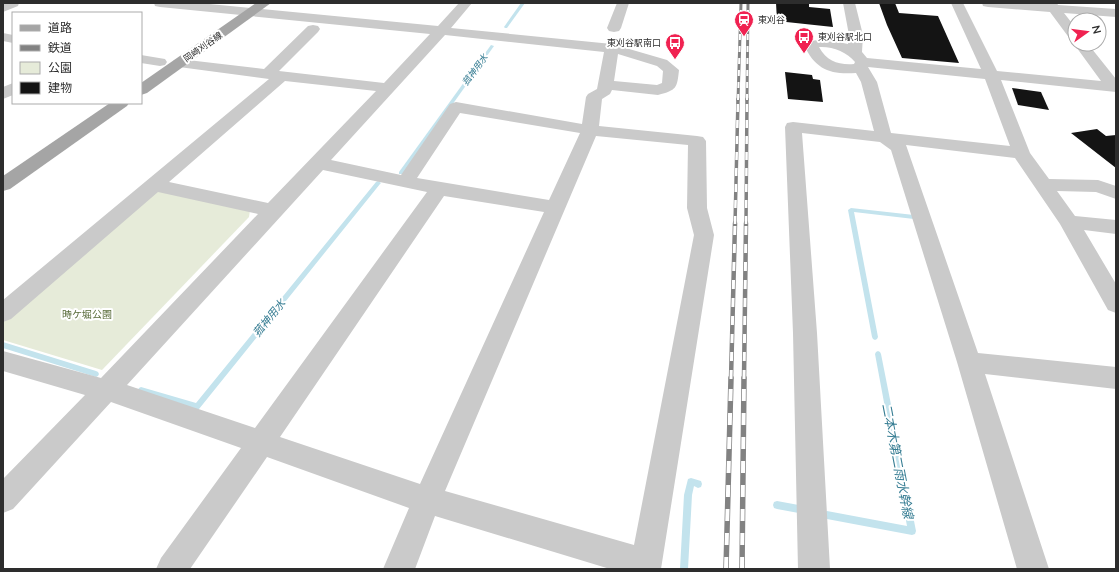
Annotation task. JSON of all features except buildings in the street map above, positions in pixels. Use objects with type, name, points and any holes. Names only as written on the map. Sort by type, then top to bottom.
[{"type":"main road","name":"岡崎刈谷線","points":[[142,74],[234,11],[265,3]]},
{"type":"main road","name":"岡崎刈谷線","points":[[142,89],[179,63],[248,8]]},
{"type":"main road","points":[[3,168],[99,104]]},
{"type":"main road","points":[[3,185],[120,104]]},
{"type":"street","points":[[3,8],[13,3]]},
{"type":"street","points":[[160,3],[234,11]]},
{"type":"street","points":[[3,498],[106,390],[466,3]]},
{"type":"street","points":[[399,569],[427,500],[590,130],[594,97],[604,91],[612,38],[623,3]]},
{"type":"street","points":[[849,3],[856,35],[859,61],[869,82],[884,137],[899,148],[969,362],[1033,569]]},
{"type":"street","points":[[957,3],[992,75],[1021,153],[1069,222],[1116,304]]},
{"type":"street","points":[[988,3],[1052,6],[1116,13]]},
{"type":"street","points":[[1052,6],[1067,26]]},
{"type":"street","points":[[248,8],[442,30],[612,38],[662,63],[671,70],[669,86],[658,90],[605,85]]},
{"type":"street","points":[[3,314],[154,185],[275,75],[313,30]]},
{"type":"street","points":[[1087,52],[1115,87]]},
{"type":"street","points":[[142,59],[160,62]]},
{"type":"street","points":[[859,61],[1115,87]]},
{"type":"street","points":[[179,63],[388,88]]},
{"type":"street","points":[[3,94],[12,89]]},
{"type":"street","points":[[3,361],[127,396],[427,500],[645,566],[704,235],[697,208],[697,142],[590,130],[456,107],[406,181]]},
{"type":"street","points":[[814,569],[805,334],[793,127],[1021,153]]},
{"type":"street","points":[[318,163],[439,189],[556,208]]},
{"type":"street","points":[[154,185],[273,211]]},
{"type":"street","points":[[1044,185],[1098,186],[1116,193]]},
{"type":"street","points":[[172,569],[439,189]]},
{"type":"street","points":[[1069,222],[1116,227]]},
{"type":"street","points":[[969,362],[1116,378]]},
{"type":"green space","name":"時ケ堀公園","points":[[161,190],[250,210],[249,217],[102,370],[3,340],[3,321],[151,192]]},
{"type":"waterway","name":"菰神用水","points":[[506,27],[523,3]]},
{"type":"waterway","name":"菰神用水","points":[[401,173],[492,46]]},
{"type":"waterway","name":"菰神用水","points":[[141,390],[197,407],[378,183]]},
{"type":"waterway","name":"二本木第二雨水幹線","points":[[875,337],[851,210],[914,217]]},
{"type":"waterway","name":"菰神用水","points":[[3,345],[96,374]]},
{"type":"waterway","name":"二本木第二雨水幹線","points":[[827,515],[912,531],[878,354]]},
{"type":"waterway","name":"二本木第二雨水幹線","points":[[684,569],[688,495],[691,482],[698,484]]},
{"type":"waterway","name":"二本木第二雨水幹線","points":[[777,505],[804,510]]},
{"type":"railway","points":[[738,100],[741,3]]},
{"type":"railway","points":[[747,100],[748,3]]},
{"type":"railway","points":[[735,224],[738,99]]},
{"type":"railway","points":[[746,224],[747,99]]},
{"type":"railway","points":[[731,379],[735,223]]},
{"type":"railway","points":[[744,379],[746,223]]},
{"type":"railway","points":[[726,569],[731,378]]},
{"type":"railway","points":[[742,569],[744,378]]},
{"type":"place","name":"東刈谷","points":[[744,37]]},
{"type":"place","name":"東刈谷駅北口","points":[[804,54]]},
{"type":"place","name":"東刈谷駅南口","points":[[675,60]]}]
